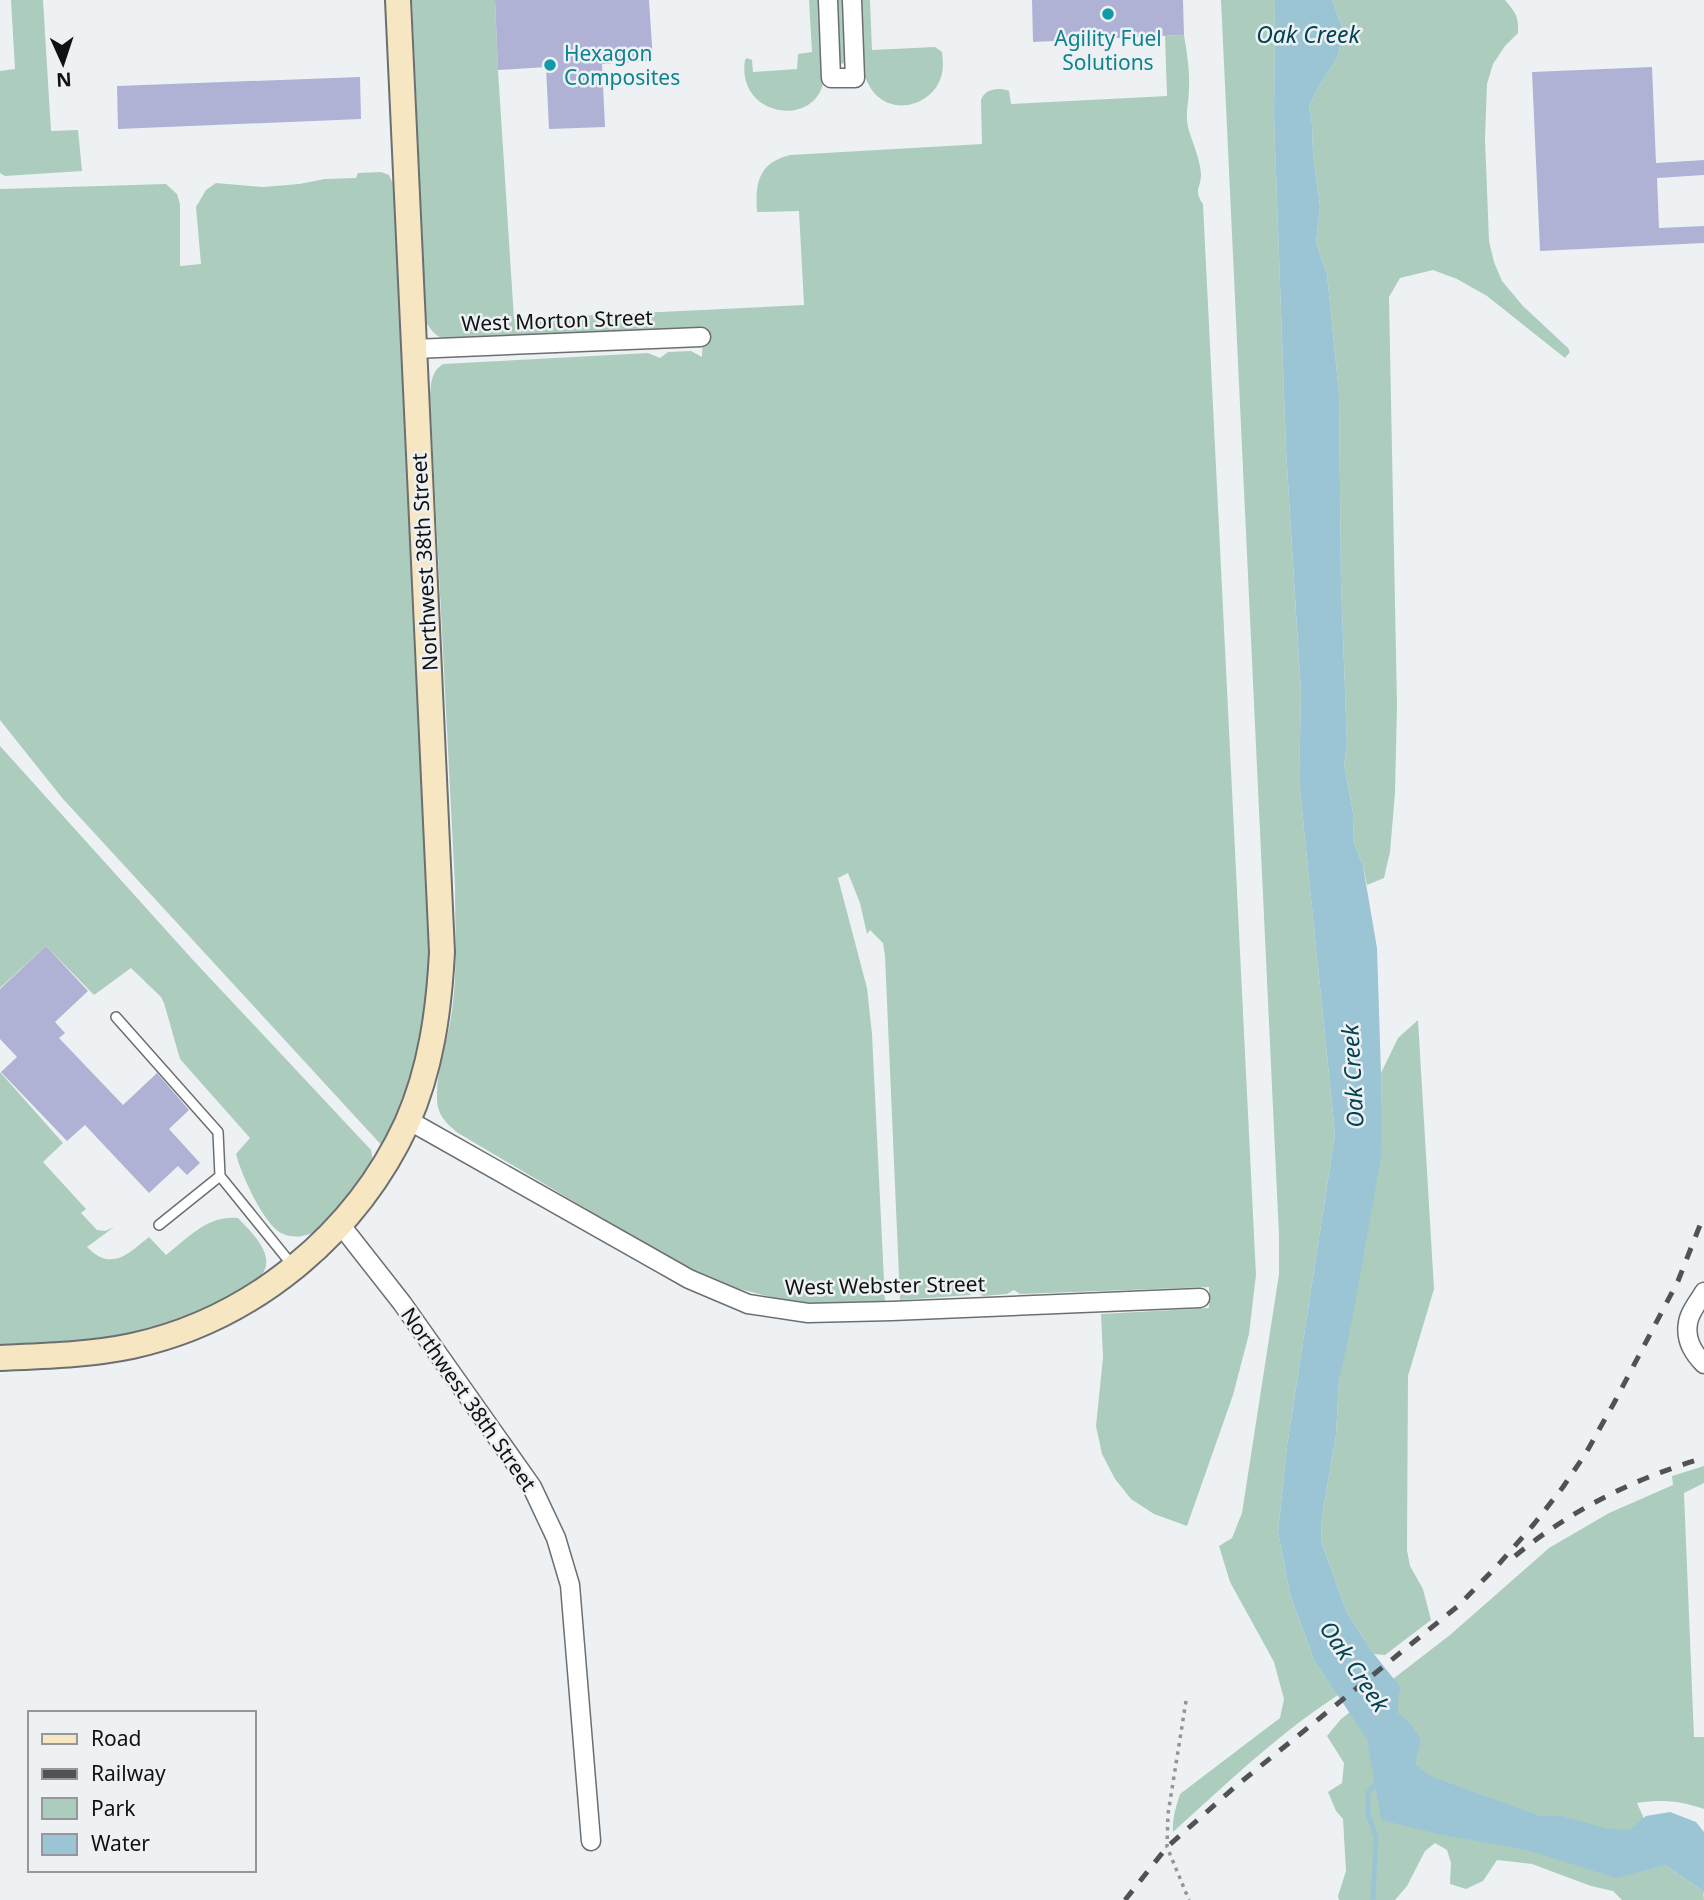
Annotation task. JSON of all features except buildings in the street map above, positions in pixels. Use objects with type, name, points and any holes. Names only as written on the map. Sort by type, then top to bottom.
[{"type":"main road","name":"Northwest 38th Street","points":[[0,1358],[86,1353],[132,1346],[173,1335],[215,1318],[246,1301],[294,1268],[340,1224],[385,1165],[408,1120],[427,1063],[440,994],[442,952],[398,0]]},
{"type":"street","points":[[828,0],[831,78],[855,78],[852,0]]},
{"type":"street","name":"West Morton Street","points":[[414,349],[701,337]]},
{"type":"street","name":"West Webster Street","points":[[408,1120],[689,1279],[748,1304],[808,1313],[1200,1298]]},
{"type":"street","name":"Northwest 38th Street","points":[[340,1224],[402,1303],[532,1487],[556,1538],[570,1585],[591,1841]]},
{"type":"street","points":[[1704,1292],[1688,1321],[1688,1336],[1694,1354],[1704,1364]]},
{"type":"lane","points":[[116,1017],[218,1132],[220,1176],[294,1268]]},
{"type":"lane","points":[[159,1225],[220,1176]]},
{"type":"path","points":[[1186,1701],[1168,1814],[1167,1847],[1189,1900]]},
{"type":"green space","points":[[11,0],[43,0],[51,131],[78,130],[82,171],[5,176],[0,173],[0,71],[15,69]]},
{"type":"green space","points":[[412,0],[495,0],[514,319],[804,305],[799,211],[757,212],[758,183],[771,163],[790,155],[982,144],[981,100],[986,93],[996,89],[1009,91],[1011,104],[1167,96],[1165,36],[1184,35],[1189,76],[1187,122],[1198,156],[1201,179],[1198,192],[1203,204],[1256,1275],[1249,1334],[1233,1395],[1187,1526],[1154,1514],[1131,1499],[1115,1479],[1102,1454],[1096,1426],[1103,1357],[1101,1314],[1209,1308],[1209,1287],[1020,1294],[1014,1290],[1007,1294],[983,1296],[976,1291],[970,1295],[900,1300],[885,956],[883,943],[870,930],[867,934],[860,903],[848,873],[838,878],[867,988],[872,1034],[885,1301],[831,1304],[790,1302],[720,1284],[671,1259],[458,1133],[440,1114],[437,1088],[453,1001],[456,936],[430,397],[432,378],[443,364],[648,353],[660,358],[668,352],[691,351],[702,357],[703,331],[447,339],[432,331],[426,322]]},
{"type":"green space","points":[[809,0],[821,0],[825,57],[822,87],[814,100],[803,108],[789,111],[775,109],[762,103],[751,93],[745,78],[745,60],[752,60],[753,72],[797,69],[798,54],[812,52]]},
{"type":"green space","points":[[833,0],[846,0],[849,63],[836,64]]},
{"type":"green space","points":[[859,0],[870,0],[872,50],[935,47],[942,52],[941,76],[928,96],[920,101],[902,105],[892,104],[875,94],[862,69]]},
{"type":"green space","points":[[1221,0],[1275,0],[1274,118],[1286,450],[1301,695],[1299,780],[1335,1134],[1287,1446],[1278,1532],[1290,1594],[1314,1660],[1338,1695],[1273,1743],[1173,1832],[1180,1794],[1280,1718],[1284,1699],[1274,1662],[1230,1582],[1219,1546],[1232,1538],[1242,1513],[1279,1274]]},
{"type":"green space","points":[[1332,0],[1505,0],[1514,11],[1518,33],[1493,64],[1487,84],[1485,138],[1489,241],[1502,281],[1523,306],[1570,352],[1565,358],[1487,296],[1457,279],[1433,270],[1400,278],[1389,297],[1397,705],[1395,793],[1390,852],[1384,878],[1367,885],[1353,840],[1354,817],[1344,765],[1347,744],[1341,582],[1339,393],[1327,274],[1316,243],[1320,206],[1309,107],[1338,57],[1343,29]]},
{"type":"green space","points":[[381,172],[389,175],[395,188],[434,974],[417,1071],[385,1149],[63,799],[0,720],[0,189],[166,184],[177,194],[180,204],[180,266],[201,264],[196,207],[206,190],[216,183],[263,187],[356,178],[358,173]]},
{"type":"green space","points":[[0,746],[193,960],[371,1150],[371,1169],[318,1230],[308,1235],[291,1236],[281,1233],[267,1219],[248,1185],[236,1154],[250,1138],[180,1059],[161,997],[131,968],[94,995],[46,946],[0,988]]},
{"type":"green space","points":[[1418,1020],[1434,1289],[1408,1376],[1407,1550],[1410,1566],[1423,1589],[1431,1620],[1385,1655],[1374,1654],[1347,1613],[1321,1541],[1322,1517],[1336,1436],[1339,1380],[1382,1106],[1381,1073],[1398,1038]]},
{"type":"green space","points":[[0,1072],[63,1143],[43,1162],[86,1209],[81,1213],[97,1230],[105,1231],[114,1227],[87,1247],[104,1258],[119,1258],[149,1237],[166,1255],[207,1224],[238,1218],[254,1235],[266,1256],[264,1271],[247,1287],[249,1291],[138,1337],[0,1351]]},
{"type":"green space","points":[[1704,1466],[1704,1483],[1684,1493],[1694,1737],[1704,1737],[1704,1809],[1671,1801],[1637,1803],[1665,1865],[1703,1891],[1704,1900],[1622,1900],[1613,1891],[1591,1886],[1532,1864],[1497,1860],[1483,1881],[1466,1889],[1450,1884],[1451,1863],[1447,1850],[1435,1843],[1425,1851],[1407,1886],[1395,1900],[1339,1900],[1346,1871],[1343,1819],[1336,1811],[1328,1792],[1342,1783],[1344,1763],[1327,1736],[1341,1719],[1450,1635],[1549,1548],[1609,1513],[1673,1485],[1672,1476]]},
{"type":"water","name":"Oak Creek","points":[[1275,0],[1332,0],[1343,29],[1338,57],[1309,107],[1320,206],[1316,243],[1327,274],[1339,393],[1341,582],[1347,744],[1344,765],[1354,817],[1353,840],[1363,866],[1377,948],[1382,1106],[1381,1158],[1339,1380],[1336,1436],[1322,1517],[1321,1541],[1347,1613],[1401,1688],[1398,1713],[1410,1723],[1421,1739],[1415,1764],[1430,1776],[1540,1816],[1562,1816],[1605,1828],[1629,1830],[1646,1816],[1670,1812],[1696,1822],[1704,1832],[1704,1895],[1703,1891],[1665,1865],[1616,1878],[1527,1850],[1438,1834],[1381,1820],[1367,1739],[1314,1660],[1290,1594],[1278,1532],[1287,1446],[1335,1134],[1299,780],[1301,694],[1286,450],[1274,118]]},
{"type":"waterway","points":[[1373,1900],[1376,1837],[1368,1815],[1368,1793],[1380,1779]]},
{"type":"railway","points":[[1125,1900],[1167,1847],[1236,1786],[1458,1606],[1534,1524],[1586,1453],[1614,1403],[1678,1281],[1704,1215]]},
{"type":"railway","points":[[1515,1556],[1558,1524],[1605,1497],[1653,1475],[1704,1458]]},
{"type":"place","name":"Agility Fuel Solutions","points":[[1108,14]]},
{"type":"place","name":"Hexagon Composites","points":[[550,65]]}]
